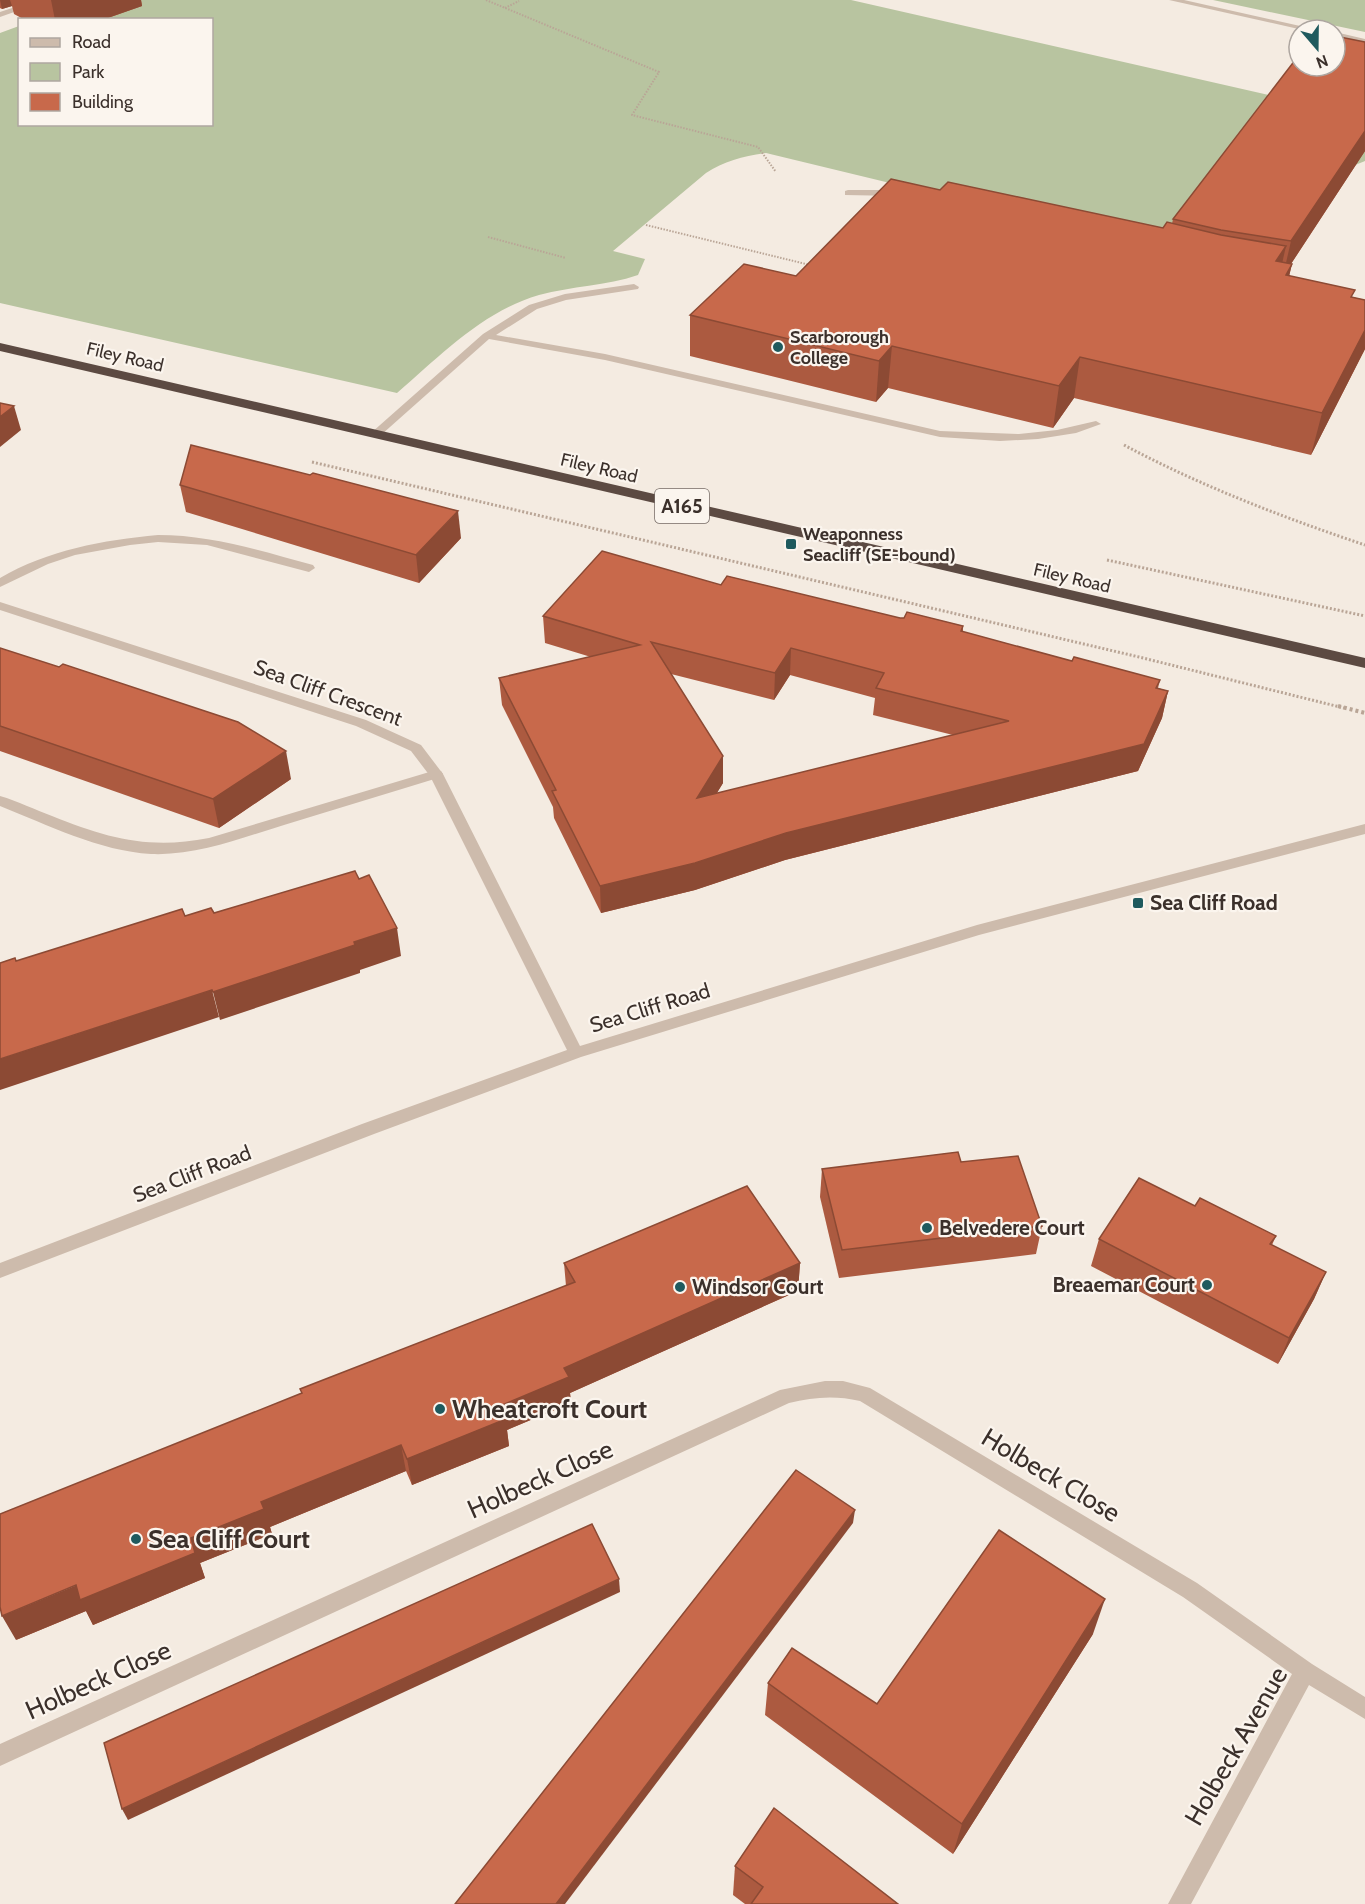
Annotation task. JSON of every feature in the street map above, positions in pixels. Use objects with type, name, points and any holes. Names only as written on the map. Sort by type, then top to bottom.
[{"type":"highway","name":"Filey Road","points":[[0,347],[1365,663]]},
{"type":"street","points":[[0,15],[44,0]]},
{"type":"street","points":[[1173,0],[1287,24]]},
{"type":"street","points":[[1347,37],[1365,41]]},
{"type":"street","points":[[848,193],[912,194]]},
{"type":"street","points":[[377,433],[487,336],[533,307],[565,297],[634,287]]},
{"type":"street","points":[[487,336],[605,357],[940,434],[981,438],[1037,437],[1064,434],[1096,424]]},
{"type":"street","points":[[0,583],[32,566],[72,553],[160,539],[207,541],[309,568]]},
{"type":"street","name":"Sea Cliff Crescent","points":[[0,606],[362,723],[416,748],[436,774],[576,1053]]},
{"type":"street","points":[[0,801],[114,843],[148,849],[182,849],[210,843],[436,774]]},
{"type":"street","name":"Sea Cliff Road","points":[[0,1271],[368,1129],[576,1053],[977,930],[1365,829]]},
{"type":"street","name":"Holbeck Close","points":[[0,1755],[786,1396],[816,1388],[844,1388],[864,1394],[1190,1590],[1305,1671]]},
{"type":"street","name":"Holbeck Avenue","points":[[1179,1904],[1305,1671],[1365,1709]]},
{"type":"path","points":[[486,0],[659,72],[632,115],[758,147],[776,172]]},
{"type":"path","points":[[505,8],[519,1]]},
{"type":"path","points":[[646,225],[819,267]]},
{"type":"path","points":[[1096,424],[1106,435],[1194,481],[1272,513],[1365,545]]},
{"type":"path","points":[[312,462],[1128,654],[1365,713]]},
{"type":"green space","points":[[98,0],[851,0],[1365,117],[1365,161],[1155,247],[766,153],[742,157],[706,173],[613,251],[645,259],[638,275],[614,282],[551,292],[519,302],[499,312],[463,336],[397,393],[0,303],[0,33],[18,26],[18,126],[213,126],[213,18],[42,18]]},
{"type":"green space","points":[[1213,0],[1365,0],[1365,32],[1347,28],[1347,18],[1298,18]]},
{"type":"building","points":[[1347,38],[1365,42],[1365,131],[1291,241],[1221,230],[1173,219],[1287,71],[1287,78],[1347,78]]},
{"type":"building","points":[[891,179],[940,190],[948,182],[1163,228],[1167,222],[1221,235],[1286,246],[1276,261],[1292,264],[1286,275],[1355,290],[1351,297],[1365,300],[1365,330],[1322,413],[1080,357],[1059,386],[892,346],[879,361],[690,315],[744,264],[796,276]]},
{"type":"building","points":[[0,403],[14,406],[0,417]]},
{"type":"building","points":[[191,445],[310,475],[313,473],[458,511],[416,555],[180,485]]},
{"type":"building","points":[[602,551],[721,585],[727,576],[900,618],[904,618],[907,612],[963,626],[961,631],[1072,661],[1074,657],[1160,680],[1156,688],[1168,691],[1144,744],[786,833],[695,863],[600,886],[552,791],[556,790],[499,678],[640,645],[543,616]],"holes":[[[651,642],[775,673],[791,648],[884,673],[876,688],[1009,721],[697,798],[723,756]]]},
{"type":"building","points":[[0,648],[59,667],[63,664],[238,722],[286,751],[213,799],[0,726]]},
{"type":"building","points":[[355,871],[359,879],[369,875],[397,928],[354,942],[355,945],[213,992],[212,990],[0,1059],[0,963],[15,958],[16,961],[182,909],[185,916],[211,908],[214,913]]},
{"type":"building","name":"Belvedere Court","points":[[958,1152],[961,1162],[1018,1156],[1042,1226],[842,1250],[822,1169]]},
{"type":"building","name":"Breaemar Court","points":[[1139,1178],[1195,1206],[1200,1198],[1276,1236],[1270,1244],[1326,1272],[1289,1338],[1099,1239]]},
{"type":"building","points":[[747,1186],[800,1263],[564,1368],[569,1377],[500,1406],[506,1419],[407,1459],[401,1445],[261,1502],[264,1509],[191,1538],[195,1553],[80,1600],[76,1585],[2,1616],[0,1607],[0,1514],[302,1393],[300,1389],[575,1282],[564,1263]]},
{"type":"building","points":[[796,1470],[855,1510],[556,1904],[455,1904]]},
{"type":"building","points":[[592,1524],[619,1579],[122,1809],[104,1743]]},
{"type":"building","points":[[999,1530],[1105,1599],[962,1824],[768,1683],[792,1648],[877,1704]]},
{"type":"building","points":[[774,1808],[898,1904],[751,1904],[763,1887],[735,1866]]},
{"type":"place","name":"Scarborough College","points":[[778,347]]},
{"type":"place","name":"Weaponness Seacliff (SE-bound)","points":[[791,544]]},
{"type":"place","name":"Sea Cliff Road","points":[[1138,903]]},
{"type":"place","name":"Belvedere Court","points":[[927,1228]]},
{"type":"place","name":"Breaemar Court","points":[[1207,1285]]},
{"type":"place","name":"Windsor Court","points":[[680,1287]]},
{"type":"place","name":"Wheatcroft Court","points":[[440,1409]]},
{"type":"place","name":"Sea Cliff Court","points":[[136,1539]]}]
